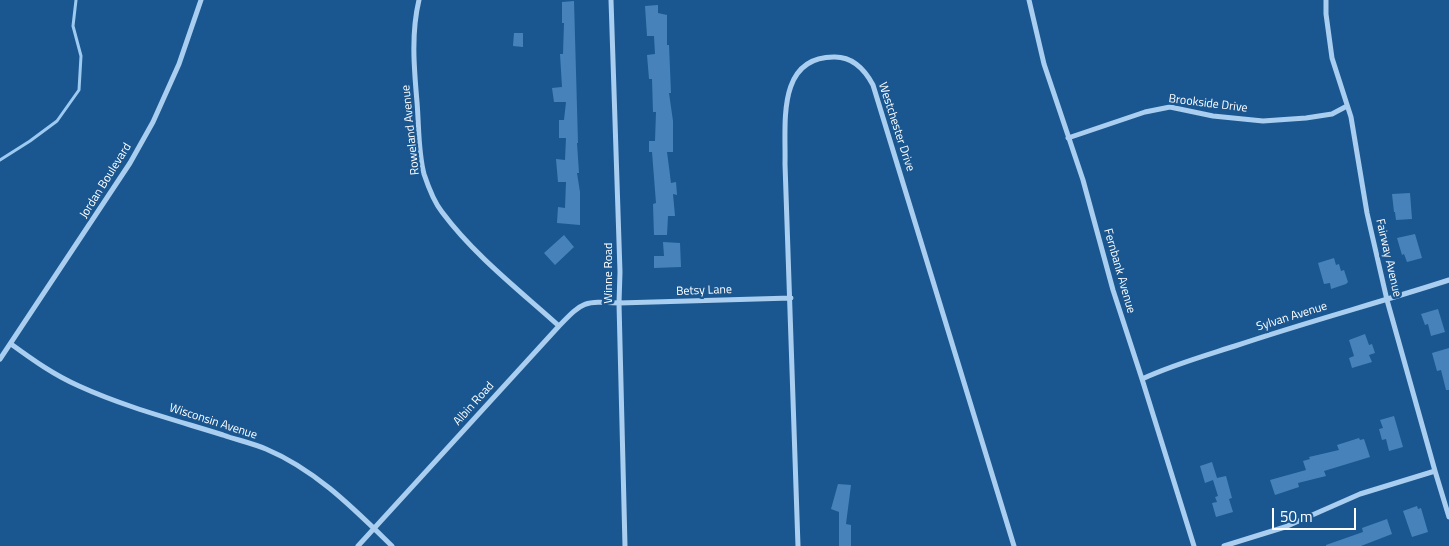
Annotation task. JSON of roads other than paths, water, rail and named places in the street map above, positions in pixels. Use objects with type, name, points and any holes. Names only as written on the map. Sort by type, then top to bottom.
[{"type":"street","name":"Jordan Boulevard","points":[[0,359],[140,147],[179,64],[201,0]]},
{"type":"street","name":"Roweland Avenue","points":[[419,0],[416,15],[414,66],[420,146],[428,186],[441,211],[476,251],[559,326]]},
{"type":"street","name":"Winne Road","points":[[611,0],[620,272],[619,303],[625,546]]},
{"type":"street","name":"Fernbank Avenue","points":[[1028,0],[1044,64],[1083,180],[1112,290],[1194,546]]},
{"type":"street","name":"Fairway Avenue","points":[[1326,0],[1332,58],[1351,117],[1367,213],[1387,300],[1434,471],[1449,517]]},
{"type":"street","name":"Westchester Drive","points":[[798,546],[785,164],[786,110],[793,79],[805,65],[824,57],[842,57],[861,67],[873,85],[1014,546]]},
{"type":"street","name":"Brookside Drive","points":[[1068,138],[1145,112],[1170,107],[1213,116],[1263,121],[1332,114],[1347,106]]},
{"type":"street","name":"Sylvan Avenue","points":[[1142,379],[1162,369],[1288,328],[1449,280]]},
{"type":"street","name":"Betsy Lane","points":[[619,303],[791,298]]},
{"type":"street","name":"Albin Road","points":[[358,546],[574,310],[583,304],[595,302],[619,303]]},
{"type":"street","name":"Wisconsin Avenue","points":[[11,344],[44,368],[78,386],[111,399],[266,449],[320,480],[392,546]]},
{"type":"street","points":[[1224,546],[1285,527],[1360,494],[1434,471]]},
{"type":"waterway","points":[[0,160],[57,121],[79,90],[81,56],[73,26],[76,0]]}]
